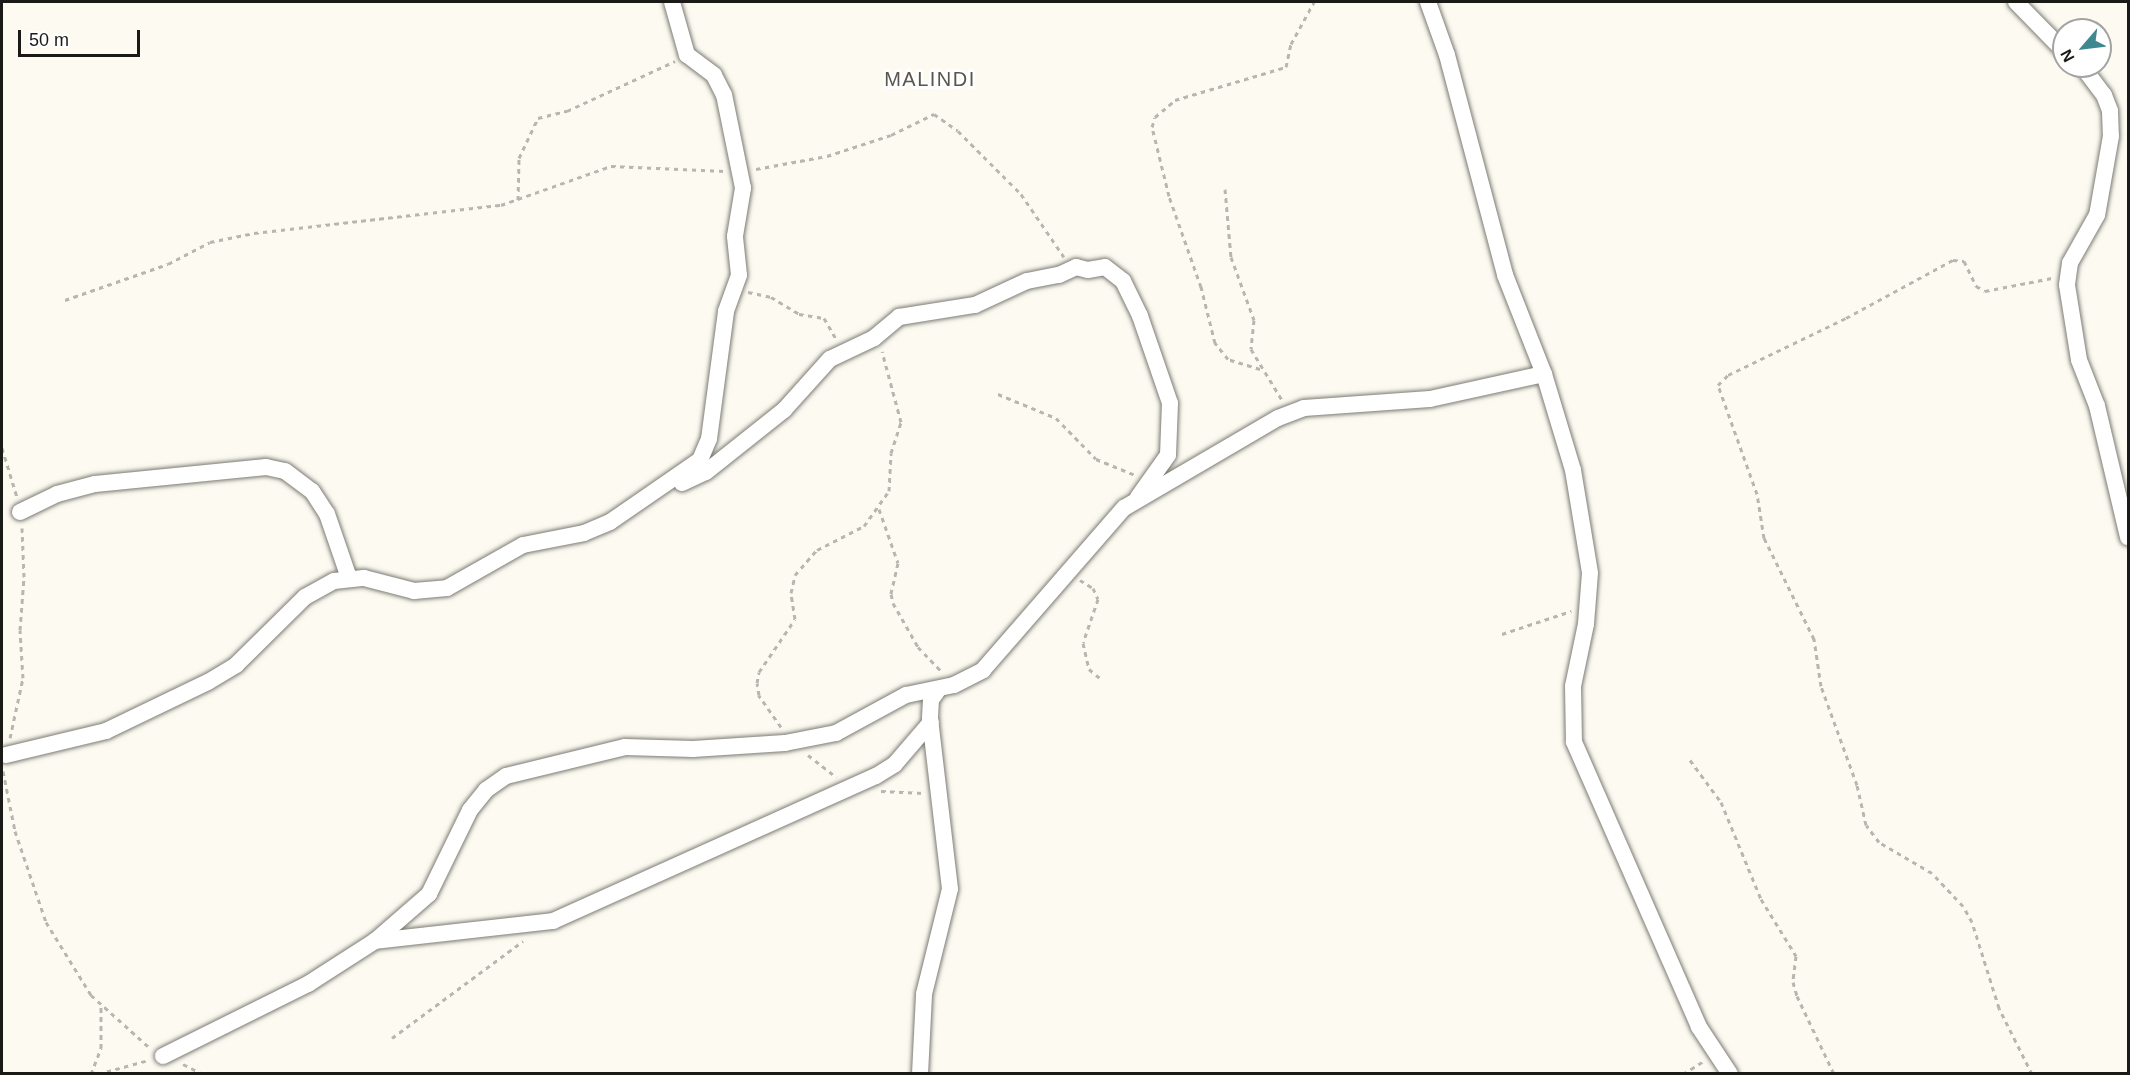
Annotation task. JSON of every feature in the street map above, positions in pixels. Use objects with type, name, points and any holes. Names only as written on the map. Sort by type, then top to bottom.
[{"type":"street","points":[[6,755],[106,731],[208,682],[236,665],[305,597],[334,581],[349,578],[414,591],[447,588],[523,545],[598,528],[693,467],[706,450],[726,311],[739,274],[735,236],[742,172],[722,88],[714,75],[687,55],[672,2]]},
{"type":"street","points":[[1428,2],[1447,55],[1505,275],[1544,374],[1567,448],[1583,523],[1590,573],[1588,608],[1573,686],[1574,742],[1660,930],[1699,1028],[1730,1074]]},
{"type":"street","points":[[2016,2],[2052,39]]},
{"type":"street","points":[[2091,78],[2104,95],[2110,111],[2111,136],[2097,215],[2070,263],[2067,285],[2079,360],[2097,406],[2128,537]]},
{"type":"street","points":[[163,1056],[308,984],[375,941],[429,894],[470,810],[486,790],[506,776],[625,747],[693,749],[795,742],[836,734],[906,695],[938,690],[971,678],[994,660],[1071,573],[1102,532],[1136,500],[1150,481],[1171,448],[1170,403],[1163,375],[1119,276],[1106,267],[1074,268],[1027,281],[975,305],[903,315],[880,334],[830,359],[784,410],[706,472],[676,485],[663,486]]},
{"type":"street","points":[[1136,500],[1295,411],[1430,399],[1544,374]]},
{"type":"street","points":[[21,512],[65,491],[95,484],[266,467],[285,471],[312,491],[327,514],[349,578]]},
{"type":"street","points":[[920,1074],[924,994],[950,889],[931,722],[932,700],[938,690]]},
{"type":"street","points":[[375,941],[537,926],[852,787],[895,764],[931,722]]},
{"type":"path","points":[[1260,369],[1228,359],[1215,343],[1201,287],[1172,206],[1152,127],[1155,117],[1175,100],[1286,68],[1290,44],[1314,2]]},
{"type":"path","points":[[518,200],[519,158],[538,118],[567,111],[687,55]]},
{"type":"path","points":[[65,300],[168,264],[210,242],[292,226],[462,210],[518,200],[611,166],[682,172],[742,172],[828,156],[891,135],[924,115],[934,114],[958,131],[1021,194],[1074,268]]},
{"type":"path","points":[[1226,189],[1231,257],[1254,320],[1251,349],[1260,369],[1281,400],[1295,411]]},
{"type":"path","points":[[2032,1074],[1994,996],[1991,977],[1963,906],[1932,873],[1879,842],[1866,825],[1857,785],[1821,687],[1814,639],[1764,538],[1757,494],[1718,385],[1728,375],[1846,318],[1953,260],[1964,261],[1976,286],[1985,291],[2049,278],[2067,285]]},
{"type":"path","points":[[739,274],[742,286],[750,293],[771,297],[799,314],[824,318],[839,343],[849,349]]},
{"type":"path","points":[[852,787],[795,742],[759,695],[759,672],[792,627],[795,619],[791,586],[798,570],[817,550],[864,526],[879,509],[889,491],[891,453],[901,422],[886,377],[880,334]]},
{"type":"path","points":[[998,394],[1056,418],[1096,459],[1150,481]]},
{"type":"path","points":[[2,448],[21,512],[24,577],[20,630],[24,678],[3,774],[6,798],[40,908],[86,988],[101,1005],[163,1056],[203,1074]]},
{"type":"path","points":[[879,509],[898,563],[891,594],[893,603],[918,647],[954,685]]},
{"type":"path","points":[[1071,573],[1097,594],[1097,606],[1083,643],[1089,669],[1102,680]]},
{"type":"path","points":[[1502,634],[1588,608]]},
{"type":"path","points":[[1690,760],[1721,802],[1761,899],[1793,950],[1797,965],[1793,982],[1797,996],[1834,1074]]},
{"type":"path","points":[[878,791],[941,794]]},
{"type":"path","points":[[392,1038],[515,947],[537,926]]},
{"type":"path","points":[[91,1074],[101,1048],[101,1005]]},
{"type":"path","points":[[1683,1074],[1716,1054]]},
{"type":"path","points":[[98,1074],[163,1056]]},
{"type":"district","name":"MALINDI","points":[[930,79]]}]
